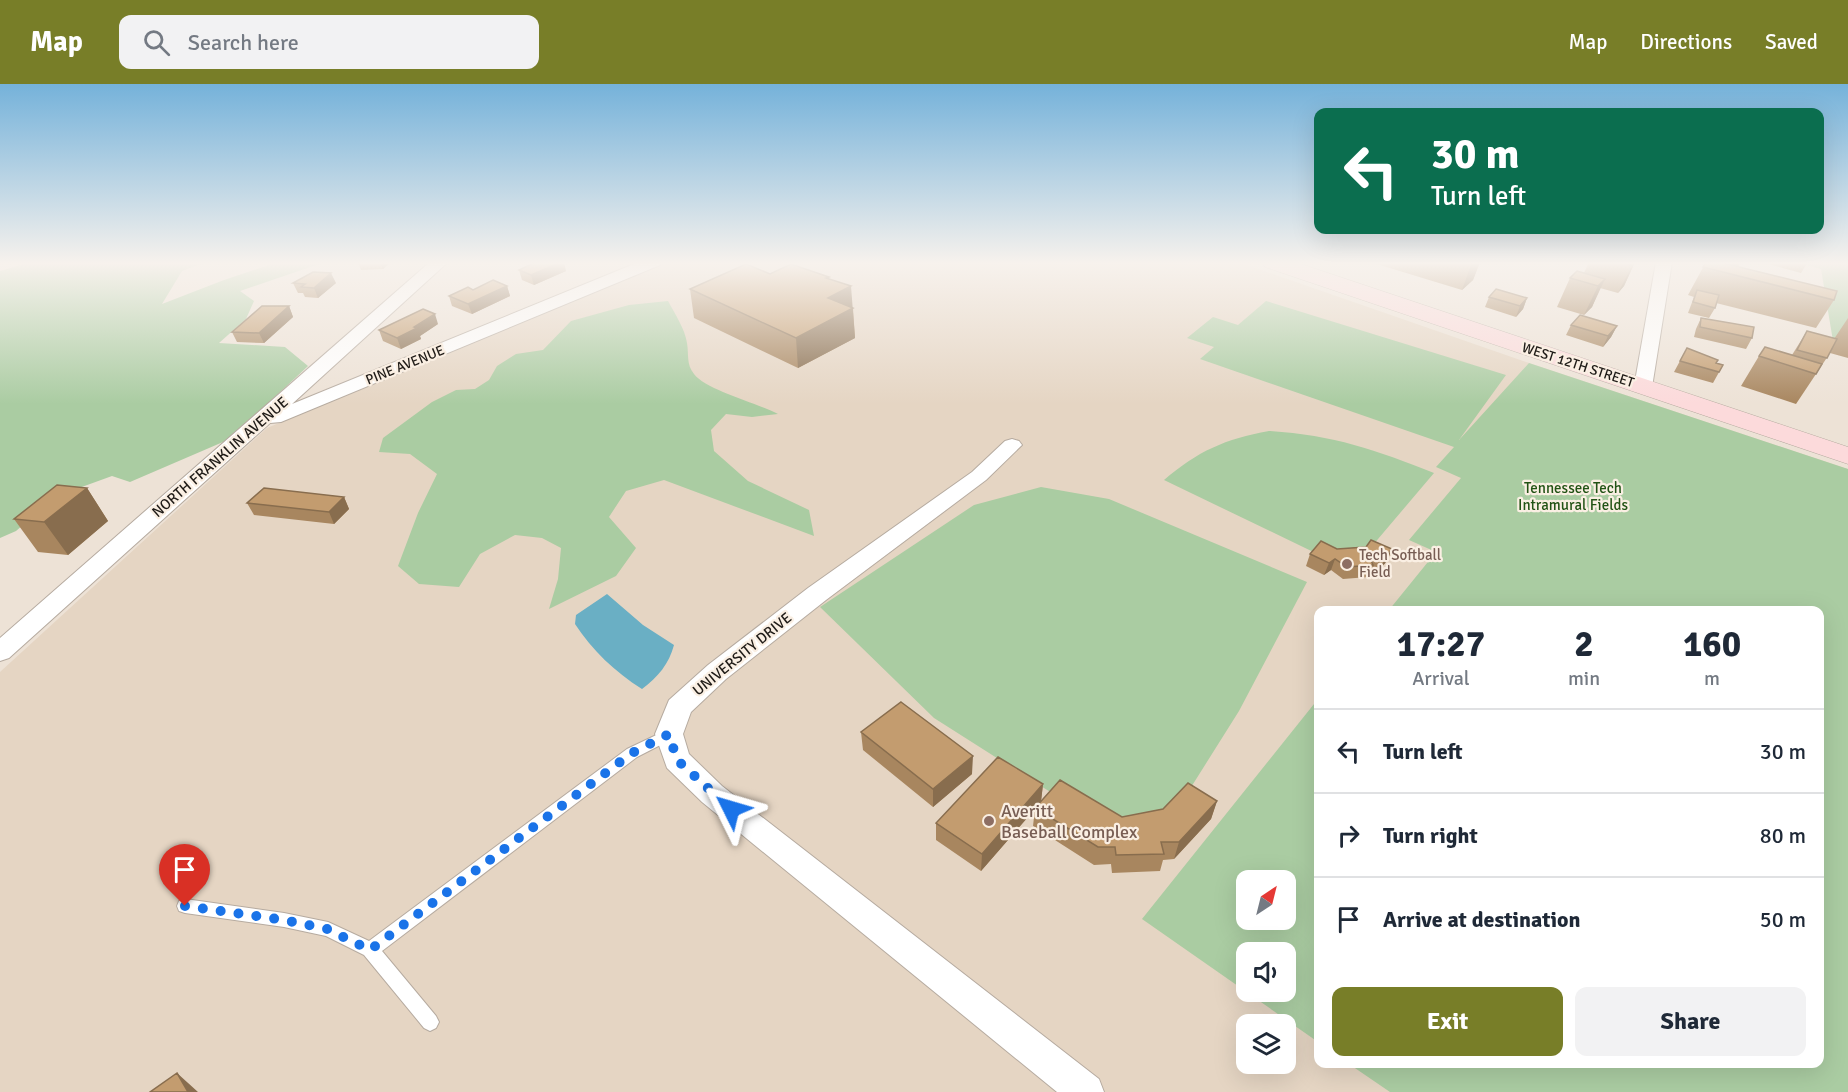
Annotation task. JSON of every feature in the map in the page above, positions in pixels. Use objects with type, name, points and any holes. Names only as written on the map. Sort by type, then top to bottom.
[{"type":"main road","name":"WEST 12TH STREET","points":[[1412,309],[1848,456]]},
{"type":"street","name":"NORTH FRANKLIN AVENUE","points":[[0,652],[387,309]]},
{"type":"street","name":"PINE AVENUE","points":[[255,426],[540,309]]},
{"type":"street","points":[[1643,387],[1656,309]]},
{"type":"street","name":"UNIVERSITY DRIVE","points":[[669,734],[679,707],[717,672],[817,594],[979,476],[1012,445]]},
{"type":"street","points":[[669,734],[677,760],[712,794],[1086,1092]]},
{"type":"lane","points":[[370,950],[632,753],[669,734]]},
{"type":"lane","points":[[185,906],[284,920],[327,929],[370,950],[430,1022]]},
{"type":"shaded area","points":[[554,309],[1374,309],[1848,469],[1848,1092],[0,1092],[0,672],[267,428]]},
{"type":"green space","points":[[0,309],[250,309],[246,319],[219,343],[285,347],[308,366],[230,439],[130,482],[112,476],[57,496],[16,531],[0,538]]},
{"type":"green space","points":[[614,309],[672,309],[684,332],[691,370],[700,380],[720,391],[778,414],[752,417],[726,414],[711,430],[714,451],[748,481],[809,510],[814,536],[664,480],[626,491],[609,517],[636,548],[616,576],[549,609],[558,579],[561,548],[542,538],[515,535],[480,554],[459,587],[419,584],[398,566],[418,513],[437,474],[410,454],[379,452],[383,438],[432,402],[456,390],[475,389],[489,380],[497,366],[516,354],[543,350],[571,321]]},
{"type":"green space","name":"Tennessee Tech Intramural Fields","points":[[1257,309],[1292,309],[1506,375],[1459,440],[1529,363],[1848,469],[1848,1092],[1390,1092],[1355,1068],[1824,1068],[1824,606],[1392,606],[1436,552],[1409,540],[1461,478],[1436,467],[1454,447],[1200,359],[1214,347],[1187,338],[1213,317],[1238,325]]},
{"type":"green space","points":[[1828,309],[1848,309],[1848,345],[1833,341]]},
{"type":"green space","name":"Tech Softball Field","points":[[1269,431],[1314,436],[1354,445],[1434,473],[1367,552],[1332,561],[1164,480],[1189,461],[1225,442]]},
{"type":"green space","name":"Averitt Baseball Complex","points":[[1041,487],[1109,499],[1307,582],[1239,711],[1183,800],[1118,835],[934,718],[820,607],[974,505]]},
{"type":"green space","points":[[1314,704],[1314,1039],[1296,1027],[1296,1014],[1278,1014],[1260,1002],[1296,1002],[1296,942],[1236,942],[1236,985],[1142,919]]},
{"type":"water","points":[[607,594],[643,625],[674,645],[662,670],[642,689],[605,660],[575,624],[576,615]]},
{"type":"building","points":[[258,309],[286,309],[259,333],[232,332]]},
{"type":"building","points":[[423,309],[435,314],[414,327],[417,328],[397,338],[379,330]]},
{"type":"building","points":[[733,309],[851,309],[796,338]]},
{"type":"building","points":[[1580,315],[1617,326],[1608,336],[1571,325]]},
{"type":"building","points":[[1701,318],[1754,327],[1752,338],[1700,327]]},
{"type":"building","points":[[1807,331],[1837,339],[1827,358],[1797,350]]},
{"type":"building","points":[[1765,347],[1822,364],[1816,374],[1759,356]]},
{"type":"building","points":[[1687,348],[1718,360],[1716,363],[1723,365],[1719,372],[1680,361]]},
{"type":"building","points":[[57,485],[87,488],[44,522],[14,519]]},
{"type":"building","points":[[264,488],[344,497],[329,512],[247,503]]},
{"type":"building","points":[[1371,540],[1392,549],[1385,557],[1369,555],[1373,565],[1347,567],[1335,559],[1329,563],[1310,554],[1321,541],[1337,549],[1366,547]]},
{"type":"building","points":[[901,702],[973,756],[933,789],[861,732]]},
{"type":"building","name":"Averitt Baseball Complex","points":[[998,757],[1043,784],[982,854],[936,823]]},
{"type":"building","points":[[1060,780],[1122,817],[1163,809],[1188,783],[1217,801],[1179,842],[1161,842],[1164,854],[1116,855],[1115,847],[1098,847],[1035,808]]},
{"type":"building","points":[[177,1073],[188,1092],[150,1092]]},
{"type":"place","name":"Tech Softball Field","points":[[1347,564]]},
{"type":"place","name":"Averitt Baseball Complex","points":[[989,821]]},
{"type":"route","points":[[185,906],[284,920],[327,929],[370,950],[632,753],[669,734],[677,760],[731,809]]}]
